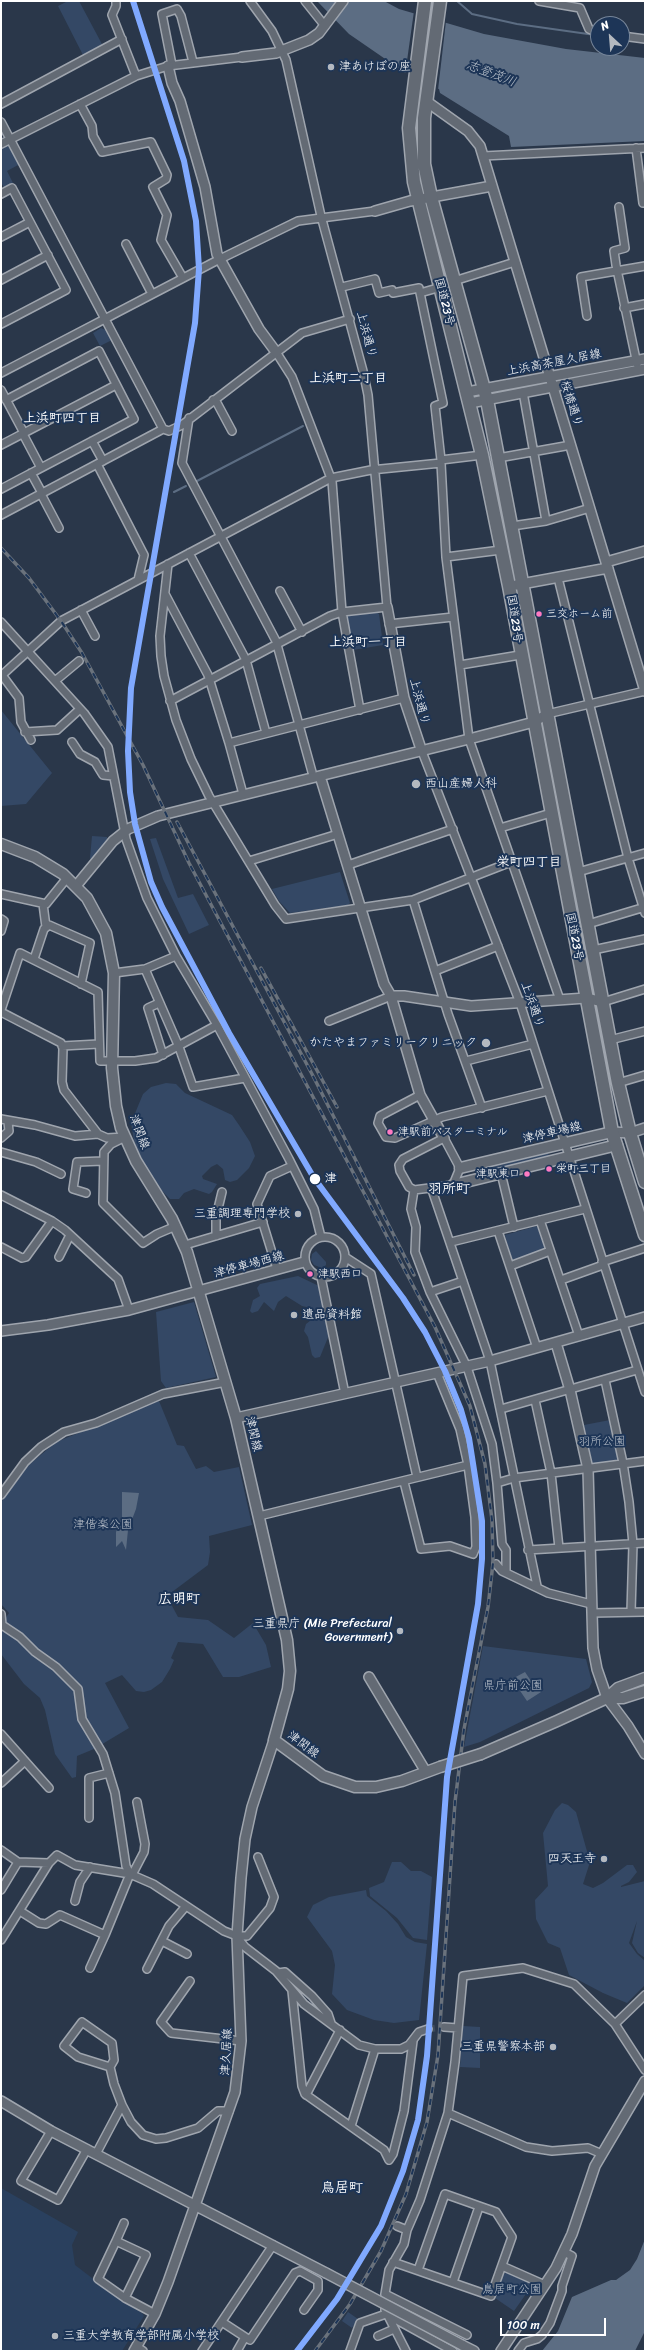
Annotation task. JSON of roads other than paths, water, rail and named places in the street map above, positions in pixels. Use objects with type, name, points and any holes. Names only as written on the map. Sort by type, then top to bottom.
[{"type":"highway","name":"国道23号","points":[[425,1],[413,85],[409,128],[414,182],[482,455],[509,586],[520,655],[612,1132],[645,1234]]},
{"type":"highway","name":"国道23号","points":[[440,1],[427,96],[423,149],[431,197],[485,394],[512,526],[618,1083],[630,1133],[645,1182]]},
{"type":"main road","name":"津関線","points":[[1,844],[35,857],[67,878],[76,886],[94,908],[104,927],[112,955],[114,973],[112,1062],[116,1106],[124,1137],[136,1161],[176,1226],[185,1245],[200,1291],[236,1418],[289,1654],[288,1689],[274,1740],[323,1776],[355,1787],[376,1788],[481,1754],[607,1698],[618,1688],[645,1678]]},
{"type":"main road","name":"津停車場線","points":[[460,1168],[612,1132]]},
{"type":"main road","points":[[453,1185],[617,1145]]},
{"type":"main road","name":"津関線","points":[[607,1698],[623,1698],[645,1690]]},
{"type":"street","points":[[116,1],[116,6],[112,15],[136,76]]},
{"type":"street","name":"上浜通り","points":[[250,1],[272,31],[283,51],[293,85],[322,216],[342,287],[368,395],[389,624],[404,698],[421,749],[520,1003],[564,1144],[645,1392]]},
{"type":"street","points":[[305,1],[325,26]]},
{"type":"street","points":[[1,144],[136,76],[170,66],[193,62],[283,51],[309,40],[325,26],[343,1]]},
{"type":"street","points":[[539,1],[580,8],[590,29]]},
{"type":"street","points":[[193,62],[181,16],[177,8],[162,14],[172,83],[180,101],[205,187],[212,234],[220,259],[259,329],[292,377],[331,478],[342,612],[360,710]]},
{"type":"street","points":[[630,37],[645,39]]},
{"type":"street","points":[[1,104],[122,39]]},
{"type":"street","name":"桜橋通り","points":[[427,96],[468,131],[480,146],[645,691]]},
{"type":"street","points":[[80,104],[92,126],[93,136],[102,152],[151,142],[168,175],[166,179],[153,187],[167,216],[161,240],[183,278]]},
{"type":"street","points":[[1,122],[163,429],[169,431],[182,425],[189,418],[276,352],[306,331],[350,319]]},
{"type":"street","points":[[636,148],[643,203]]},
{"type":"street","points":[[483,156],[645,148]]},
{"type":"street","points":[[1,373],[220,259],[298,221],[322,216],[375,211],[431,197],[492,186]]},
{"type":"street","points":[[1,194],[12,188],[66,290],[1,324]]},
{"type":"street","points":[[619,207],[625,248],[614,250],[616,271],[635,361],[642,369]]},
{"type":"street","points":[[1,237],[30,222]]},
{"type":"street","points":[[126,244],[152,294]]},
{"type":"street","points":[[1,280],[48,255]]},
{"type":"street","points":[[454,281],[515,262]]},
{"type":"street","points":[[587,316],[581,277],[645,266]]},
{"type":"street","points":[[342,287],[375,279],[379,293],[392,290],[393,293],[419,288],[443,403],[435,406],[441,462],[446,557],[469,739],[560,1000]]},
{"type":"street","points":[[420,293],[440,287]]},
{"type":"street","points":[[624,308],[645,304]]},
{"type":"street","points":[[1,489],[134,419],[99,351],[6,400]]},
{"type":"street","name":"上浜高茶屋久居線","points":[[468,398],[550,376],[645,359]]},
{"type":"street","name":"上浜高茶屋久居線","points":[[485,394],[524,392],[642,369]]},
{"type":"street","points":[[1,445],[116,385]]},
{"type":"street","points":[[1,390],[41,468]]},
{"type":"street","points":[[524,392],[546,521]]},
{"type":"street","points":[[214,400],[218,402],[232,431]]},
{"type":"street","points":[[189,418],[182,463],[277,645],[300,724],[316,774],[338,834],[384,984],[391,996],[420,1095],[434,1122],[444,1138],[460,1168],[453,1185],[414,1190],[409,1187],[399,1165],[403,1159],[444,1138]]},
{"type":"street","points":[[1,515],[163,429]]},
{"type":"street","points":[[92,441],[100,463],[144,555],[138,580]]},
{"type":"street","points":[[498,458],[571,445]]},
{"type":"street","points":[[31,740],[25,732],[19,715],[19,698],[2,675],[29,652],[56,625],[81,610],[331,478],[374,470],[441,462],[482,455]]},
{"type":"street","points":[[31,473],[59,528]]},
{"type":"street","points":[[512,526],[546,521],[590,508]]},
{"type":"street","points":[[446,557],[501,550]]},
{"type":"street","points":[[509,586],[523,585],[558,578],[607,565],[645,551]]},
{"type":"street","points":[[189,553],[246,660],[266,733]]},
{"type":"street","points":[[168,564],[160,636],[161,656],[170,701],[191,759],[213,802],[275,905],[286,919],[413,900],[511,862]]},
{"type":"street","points":[[558,578],[628,858],[644,909],[588,924]]},
{"type":"street","points":[[280,591],[302,632]]},
{"type":"street","points":[[164,594],[210,680],[243,794]]},
{"type":"street","points":[[170,701],[246,660],[342,612],[387,607]]},
{"type":"street","points":[[81,610],[95,636]]},
{"type":"street","points":[[389,624],[453,617]]},
{"type":"street","points":[[1,622],[80,709],[102,736],[108,748],[124,832],[145,894],[176,956],[217,1025],[292,1166],[315,1212],[321,1237]]},
{"type":"street","points":[[460,665],[520,655]]},
{"type":"street","points":[[55,681],[79,661]]},
{"type":"street","points":[[76,886],[113,841],[124,832],[158,816],[316,774],[469,739],[534,722],[548,714],[645,691]]},
{"type":"street","points":[[229,743],[404,698]]},
{"type":"street","points":[[25,732],[60,729],[80,709]]},
{"type":"street","points":[[72,742],[80,754],[94,762],[103,775],[114,776]]},
{"type":"street","points":[[500,828],[551,813]]},
{"type":"street","points":[[348,865],[453,829]]},
{"type":"street","points":[[249,861],[338,834]]},
{"type":"street","points":[[578,872],[645,853]]},
{"type":"street","points":[[1,894],[46,904],[67,878]]},
{"type":"street","points":[[413,900],[435,971],[482,1108]]},
{"type":"street","points":[[34,959],[46,927],[43,904]]},
{"type":"street","points":[[1,920],[4,921],[1,931]]},
{"type":"street","points":[[46,927],[49,925],[90,943],[81,984]]},
{"type":"street","points":[[593,950],[645,938]]},
{"type":"street","points":[[435,971],[498,946]]},
{"type":"street","points":[[124,1137],[107,1138],[98,1134],[62,1086],[61,1043],[1,1011],[20,953],[98,992],[100,1061],[112,1062],[146,1060],[164,1055],[217,1025]]},
{"type":"street","points":[[114,973],[145,969],[176,956]]},
{"type":"street","points":[[145,969],[179,1047],[193,1087],[245,1078]]},
{"type":"street","points":[[329,1021],[391,996],[404,996],[446,1004],[471,1006],[586,998],[603,1002],[645,989]]},
{"type":"street","points":[[160,1003],[148,1008],[164,1055]]},
{"type":"street","points":[[610,1040],[645,1031]]},
{"type":"street","points":[[62,1046],[99,1044]]},
{"type":"street","points":[[466,1061],[533,1044]]},
{"type":"street","points":[[618,1083],[645,1075]]},
{"type":"street","points":[[420,1095],[380,1116],[378,1123],[386,1137],[395,1138],[442,1118],[548,1091]]},
{"type":"street","points":[[1,1138],[8,1131],[5,1121],[35,1125],[75,1136],[87,1137],[98,1134]]},
{"type":"street","points":[[612,1132],[630,1133],[645,1128]]},
{"type":"street","points":[[617,1145],[630,1133]]},
{"type":"street","points":[[124,1137],[105,1149],[103,1161],[103,1203],[143,1243],[157,1234],[176,1226]]},
{"type":"street","points":[[1,1152],[36,1162],[61,1174]]},
{"type":"street","points":[[86,1193],[73,1189],[77,1162],[103,1161]]},
{"type":"street","points":[[277,1269],[257,1204],[270,1176],[292,1166]]},
{"type":"street","points":[[501,1173],[514,1227]]},
{"type":"street","points":[[431,1187],[451,1242],[490,1361],[536,1586]]},
{"type":"street","points":[[414,1190],[411,1209],[416,1227],[415,1252],[430,1292],[467,1367],[492,1444],[506,1572]]},
{"type":"street","points":[[216,1236],[216,1217],[222,1192]]},
{"type":"street","points":[[1,1195],[52,1221],[70,1235],[118,1279],[129,1310]]},
{"type":"street","points":[[451,1242],[585,1209]]},
{"type":"street","points":[[540,1220],[579,1336]]},
{"type":"street","points":[[1,1247],[22,1258],[26,1257],[52,1221]]},
{"type":"street","points":[[185,1245],[262,1222]]},
{"type":"street","points":[[498,1231],[537,1348]]},
{"type":"street","points":[[59,1257],[70,1235]]},
{"type":"street","points":[[345,1257],[340,1269],[335,1274],[321,1277],[310,1270],[304,1262],[308,1246],[312,1241],[321,1237],[336,1240],[341,1245],[345,1257],[371,1274],[397,1382],[417,1477]]},
{"type":"street","points":[[561,1280],[645,1248]]},
{"type":"street","points":[[510,1266],[550,1251]]},
{"type":"street","name":"津停車場西線","points":[[1,1331],[34,1328],[129,1310],[304,1262]]},
{"type":"street","points":[[321,1277],[345,1394]]},
{"type":"street","points":[[430,1292],[463,1281]]},
{"type":"street","points":[[236,1418],[467,1367],[645,1317]]},
{"type":"street","points":[[556,1343],[570,1390],[588,1469],[594,1655],[599,1680],[607,1698],[628,1726],[645,1754]]},
{"type":"street","points":[[501,1409],[637,1370]]},
{"type":"street","points":[[404,1482],[421,1549],[450,1546],[472,1554],[476,1546],[475,1517],[468,1466],[460,1429],[437,1373]]},
{"type":"street","points":[[605,1380],[623,1463],[632,1544],[631,1612]]},
{"type":"street","points":[[2,1492],[29,1458],[64,1432],[96,1423],[164,1394],[226,1382]]},
{"type":"street","points":[[535,1400],[551,1473],[558,1548]]},
{"type":"street","points":[[497,1482],[514,1478],[645,1461]]},
{"type":"street","points":[[259,1516],[468,1466]]},
{"type":"street","points":[[528,1550],[645,1543]]},
{"type":"street","points":[[496,1564],[506,1572],[548,1592],[592,1608],[645,1612]]},
{"type":"street","points":[[1,1614],[2,1624],[20,1636],[35,1652],[56,1667],[78,1689],[81,1695],[82,1719],[103,1754],[115,1793],[126,1866],[131,1875]]},
{"type":"street","points":[[369,1678],[426,1772]]},
{"type":"street","points":[[1,1734],[49,1788]]},
{"type":"street","name":"津久居線","points":[[138,2350],[155,2314],[196,2204],[229,2111],[239,2072],[241,2041],[237,1936],[245,1839],[252,1807],[274,1740]]},
{"type":"street","points":[[1,1784],[25,1761]]},
{"type":"street","points":[[89,1818],[89,1778],[109,1773]]},
{"type":"street","points":[[90,1968],[131,1875],[144,1852],[145,1844],[137,1802]]},
{"type":"street","points":[[1,1850],[18,1862],[49,1863]]},
{"type":"street","points":[[1,1940],[49,1863],[57,1855],[75,1865],[131,1875],[153,1884],[186,1906],[237,1936],[245,1947],[269,1964],[278,1973],[304,2004],[359,2045],[375,2049],[401,2049],[413,2041],[419,2032],[428,2029]]},
{"type":"street","points":[[237,1936],[247,1936],[273,1901],[273,1893],[258,1857]]},
{"type":"street","points":[[1,1890],[18,1862]]},
{"type":"street","points":[[75,1901],[80,1882],[90,1867]]},
{"type":"street","points":[[147,1969],[169,1926],[186,1906]]},
{"type":"street","points":[[20,1911],[39,1923],[46,1924],[60,1916],[105,1935]]},
{"type":"street","points":[[162,1941],[187,1954]]},
{"type":"street","points":[[406,2351],[386,2314],[385,2294],[389,2270],[404,2244],[423,2192],[448,2113],[463,1976],[523,1968],[574,1984],[615,2024],[645,2070]]},
{"type":"street","points":[[278,1973],[285,1972],[303,1987],[328,2014],[330,2023]]},
{"type":"street","points":[[190,1981],[161,2022],[171,2033],[241,2041]]},
{"type":"street","points":[[292,1991],[302,2086],[306,2094],[384,2150],[389,2160],[398,2137],[404,2112],[413,2041]]},
{"type":"street","points":[[615,2024],[645,1995]]},
{"type":"street","points":[[110,2068],[78,2057],[64,2046],[82,2022],[112,2043],[114,2060],[110,2068],[114,2084],[122,2105],[137,2131],[156,2139],[198,2128],[218,2111],[229,2111]]},
{"type":"street","points":[[444,2027],[458,2028]]},
{"type":"street","points":[[306,2094],[340,2030]]},
{"type":"street","points":[[351,2126],[375,2049]]},
{"type":"street","points":[[501,2351],[545,2285],[564,2252],[602,2154],[645,2081]]},
{"type":"street","points":[[1,2101],[51,2131],[196,2204],[474,2351]]},
{"type":"street","points":[[96,2154],[122,2105]]},
{"type":"street","points":[[448,2113],[526,2147],[552,2151],[588,2148],[602,2154]]},
{"type":"street","points":[[51,2131],[21,2181],[58,2200],[87,2149]]},
{"type":"street","points":[[393,2262],[491,2296],[512,2237],[496,2212],[445,2194],[418,2270]]},
{"type":"street","points":[[454,2282],[479,2206]]},
{"type":"street","points":[[124,2223],[98,2279],[125,2298],[155,2314]]},
{"type":"street","points":[[397,2226],[408,2230]]},
{"type":"street","points":[[116,2241],[146,2255],[125,2298]]},
{"type":"street","points":[[202,2351],[273,2245]]},
{"type":"street","points":[[518,2351],[524,2343],[537,2339],[550,2323],[572,2256],[564,2252]]},
{"type":"street","points":[[502,2266],[545,2285]]},
{"type":"street","points":[[222,2322],[250,2340],[295,2273],[300,2271],[318,2281],[318,2290],[304,2310]]},
{"type":"street","points":[[385,2294],[467,2335]]},
{"type":"street","points":[[350,2351],[360,2323],[386,2314],[453,2351]]},
{"type":"street","points":[[378,2336],[394,2329]]},
{"type":"street","points":[[236,2351],[245,2338]]},
{"type":"water","name":"志登茂川","points":[[317,1],[384,1],[399,9],[484,34],[566,49],[590,52],[590,56],[627,56],[645,58],[645,141],[511,147],[509,136],[440,93],[439,89],[423,85],[349,34]]},
{"type":"water","points":[[122,1492],[139,1493],[136,1509],[128,1530],[126,1550],[122,1541],[116,1547],[116,1532],[122,1517]]},
{"type":"water","points":[[525,1672],[535,1687],[537,1686],[541,1692],[527,1701],[512,1679]]},
{"type":"water","points":[[645,2239],[645,2331],[635,2351],[542,2351],[558,2331],[572,2297],[611,2280],[616,2280],[630,2270],[637,2259]]},
{"type":"waterway","points":[[457,1],[472,14],[517,24],[590,34]]},
{"type":"waterway","points":[[195,482],[303,426]]},
{"type":"waterway","points":[[174,492],[186,486]]},
{"type":"tunnel","points":[[428,2029],[444,2027]]},
{"type":"railway","points":[[1,548],[29,578],[61,621],[82,653],[143,765],[189,863],[435,1327],[470,1406],[485,1464],[492,1520],[493,1563],[488,1607],[464,1729],[455,1802],[438,2055],[427,2122],[406,2194],[381,2251],[350,2304],[315,2351]]},
{"type":"railway","points":[[177,822],[312,1074],[414,1275]]},
{"type":"railway","points":[[261,968],[337,1107]]},
{"type":"place","name":"津あけぼの座","points":[[331,67]]},
{"type":"place","name":"三交ホーム前","points":[[539,614]]},
{"type":"place","name":"西山産婦人科","points":[[416,784]]},
{"type":"place","name":"かたやまファミリークリニック","points":[[486,1043]]},
{"type":"place","name":"津駅前バスターミナル","points":[[390,1132]]},
{"type":"place","name":"栄町三丁目","points":[[549,1169]]},
{"type":"place","name":"津駅東口","points":[[527,1174]]},
{"type":"place","name":"津","points":[[315,1179]]},
{"type":"place","name":"三重調理専門学校","points":[[298,1214]]},
{"type":"place","name":"津駅西口","points":[[310,1274]]},
{"type":"place","name":"遺品資料館","points":[[294,1315]]},
{"type":"place","name":"三重県庁 (Mie Prefectural Government)","points":[[400,1631]]},
{"type":"place","name":"四天王寺","points":[[604,1859]]},
{"type":"place","name":"三重県警察本部","points":[[553,2047]]},
{"type":"place","name":"三重大学教育学部附属小学校","points":[[55,2336]]},
{"type":"district","name":"上浜町二丁目","points":[[348,379]]},
{"type":"district","name":"上浜町四丁目","points":[[62,419]]},
{"type":"district","name":"上浜町一丁目","points":[[368,643]]},
{"type":"district","name":"栄町四丁目","points":[[529,863]]},
{"type":"district","name":"羽所町","points":[[449,1189]]},
{"type":"district","name":"広明町","points":[[179,1599]]},
{"type":"district","name":"鳥居町","points":[[342,2188]]},
{"type":"park label","name":"羽所公園","points":[[602,1442]]},
{"type":"park label","name":"津偕楽公園","points":[[103,1525]]},
{"type":"park label","name":"県庁前公園","points":[[513,1686]]},
{"type":"park label","name":"鳥居町公園","points":[[512,2290]]}]
